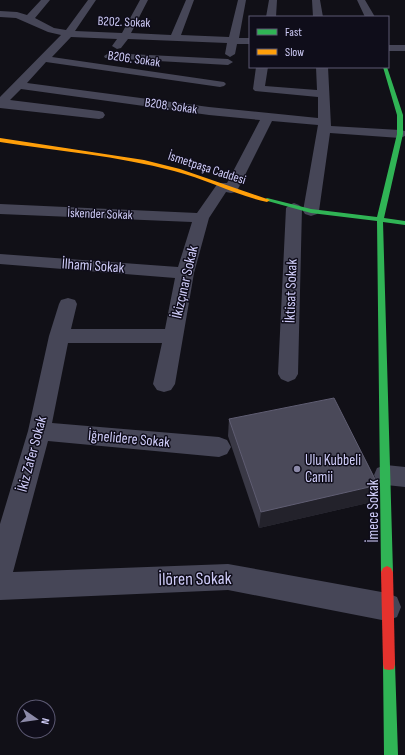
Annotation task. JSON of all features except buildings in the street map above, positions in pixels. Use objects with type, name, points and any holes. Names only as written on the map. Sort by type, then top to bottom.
[{"type":"street","points":[[29,19],[46,0]]},
{"type":"street","points":[[0,103],[68,34],[92,0]]},
{"type":"street","points":[[99,68],[124,36],[144,0]]},
{"type":"street","points":[[175,38],[190,0]]},
{"type":"street","points":[[214,96],[228,62],[242,0]]},
{"type":"street","points":[[271,16],[273,0]]},
{"type":"street","points":[[316,0],[318,16]]},
{"type":"street","points":[[361,0],[369,16]]},
{"type":"street","name":"B202. Sokak","points":[[0,14],[17,15],[51,30],[68,34],[249,41]]},
{"type":"street","points":[[389,48],[405,48]]},
{"type":"street","points":[[108,56],[228,62]]},
{"type":"street","name":"B206. Sokak","points":[[45,59],[99,68],[220,84]]},
{"type":"street","points":[[262,68],[259,89],[324,94]]},
{"type":"street","name":"İktisat Sokak","points":[[288,374],[303,210],[325,126],[322,68]]},
{"type":"street","name":"İmece Sokak","points":[[385,68],[400,115],[400,134],[380,220],[396,476],[387,607],[395,748]]},
{"type":"street","name":"B208. Sokak","points":[[18,85],[209,111],[268,117],[325,126],[400,134]]},
{"type":"street","points":[[0,103],[99,115]]},
{"type":"street","name":"İkizçınar Sokak","points":[[164,384],[185,273],[201,218],[227,187],[268,117]]},
{"type":"street","name":"İsmetpaşa Caddesi","points":[[0,140],[144,162],[178,170],[253,197],[303,210],[405,223]]},
{"type":"street","name":"İskender Sokak","points":[[0,209],[201,218]]},
{"type":"street","name":"İlhami Sokak","points":[[0,259],[185,273]]},
{"type":"street","name":"İkiz Zafer Sokak","points":[[0,570],[39,431],[59,336],[68,304]]},
{"type":"street","points":[[59,336],[172,336]]},
{"type":"street","name":"İğnelidere Sokak","points":[[39,431],[220,447]]},
{"type":"street","name":"İlören Sokak","points":[[0,586],[228,577],[387,607]]},
{"type":"traffic: fast","points":[[385,68],[400,115],[400,134],[380,220],[387,572]]},
{"type":"traffic: fast","points":[[267,200],[311,211],[405,223]]},
{"type":"traffic: fast","points":[[389,664],[391,755]]},
{"type":"traffic: slow","points":[[0,140],[144,162],[178,170],[253,197],[267,200]]},
{"type":"traffic: jam","points":[[387,572],[389,664]]},
{"type":"place","name":"Ulu Kubbeli Camii","points":[[297,469]]}]
